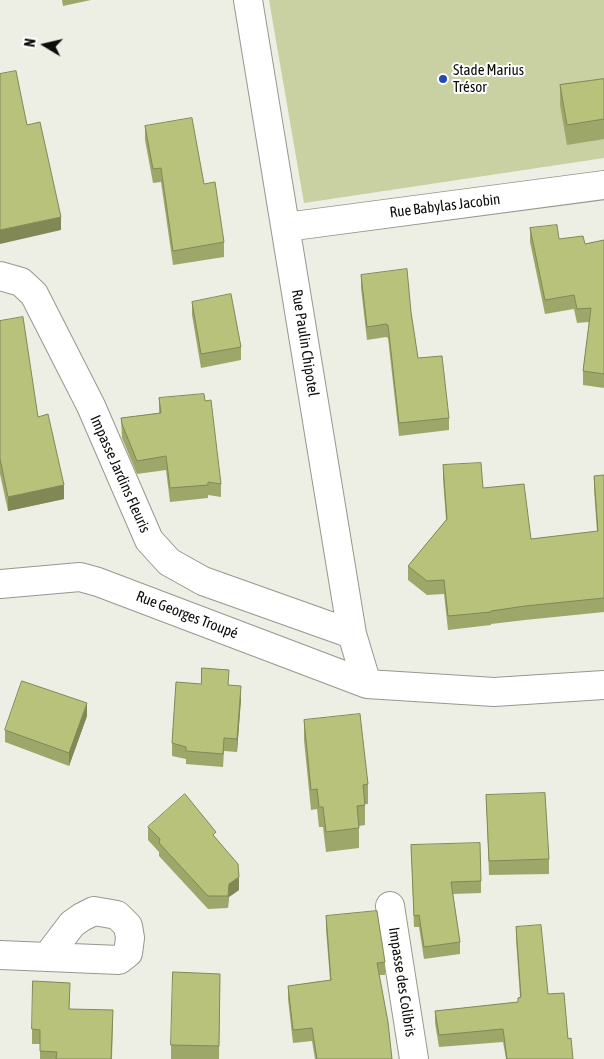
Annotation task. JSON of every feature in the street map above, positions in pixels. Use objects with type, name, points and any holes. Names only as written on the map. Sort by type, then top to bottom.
[{"type":"street","name":"Rue Paulin Chipotel","points":[[248,0],[352,634],[367,684]]},
{"type":"street","name":"Rue Babylas Jacobin","points":[[286,227],[604,186]]},
{"type":"street","name":"Impasse Jardins Fleuris","points":[[0,276],[21,282],[34,294],[90,406],[149,540],[169,562],[203,581],[352,634]]},
{"type":"street","name":"Rue Georges Troupé","points":[[0,584],[80,577],[98,582],[367,684],[494,692],[604,685]]},
{"type":"street","name":"Impasse des Colibris","points":[[390,906],[414,1059]]},
{"type":"street","points":[[0,955],[48,957]]},
{"type":"green space","name":"Stade Marius Trésor","points":[[269,0],[604,0],[604,158],[304,203]]},
{"type":"building","points":[[16,71],[27,125],[40,122],[61,217],[0,230],[0,74]]},
{"type":"building","points":[[604,79],[604,119],[567,125],[560,85]]},
{"type":"building","points":[[192,118],[204,184],[215,182],[224,242],[173,251],[161,168],[153,169],[145,126]]},
{"type":"building","points":[[557,225],[559,239],[583,236],[585,244],[604,240],[604,374],[583,371],[591,308],[577,309],[574,295],[545,300],[530,228]]},
{"type":"building","points":[[407,269],[418,358],[442,356],[449,418],[399,423],[388,325],[367,327],[361,275]]},
{"type":"building","points":[[231,294],[241,347],[201,354],[192,302]]},
{"type":"building","points":[[23,317],[38,417],[48,414],[64,485],[8,497],[0,459],[0,321]]},
{"type":"building","points":[[204,394],[205,401],[211,400],[221,484],[208,482],[208,485],[170,488],[166,456],[137,461],[121,418],[161,413],[159,398]]},
{"type":"building","points":[[481,463],[483,488],[524,484],[531,539],[598,531],[594,476],[604,475],[604,598],[448,616],[444,580],[427,581],[408,566],[447,519],[443,465]]},
{"type":"building","points":[[202,668],[229,670],[228,685],[241,686],[237,739],[224,738],[223,754],[186,751],[186,747],[172,743],[176,682],[201,684]]},
{"type":"building","points":[[22,681],[87,703],[69,753],[5,730]]},
{"type":"building","points":[[360,714],[368,784],[363,785],[365,805],[357,806],[359,828],[326,832],[323,807],[319,807],[317,789],[311,790],[304,720]]},
{"type":"building","points":[[545,793],[549,859],[489,861],[486,795]]},
{"type":"building","points":[[185,794],[216,832],[213,835],[238,864],[239,877],[229,884],[228,896],[208,896],[159,843],[160,839],[148,827]]},
{"type":"building","points":[[480,843],[481,881],[451,882],[460,942],[424,947],[419,915],[414,916],[411,845]]},
{"type":"building","points":[[377,911],[385,962],[377,963],[388,1022],[392,1059],[317,1059],[312,1028],[293,1030],[288,986],[331,980],[326,916]]},
{"type":"building","points":[[541,925],[548,994],[564,993],[568,1039],[571,1038],[573,1059],[507,1059],[503,1029],[439,1035],[435,1011],[518,1002],[518,998],[521,997],[516,927]]},
{"type":"building","points":[[173,972],[220,974],[219,1046],[171,1045]]},
{"type":"building","points":[[33,981],[70,983],[69,1009],[113,1010],[111,1059],[56,1059],[57,1052],[40,1051],[40,1030],[32,1029]]},
{"type":"place","name":"Stade Marius Trésor","points":[[443,79]]}]
